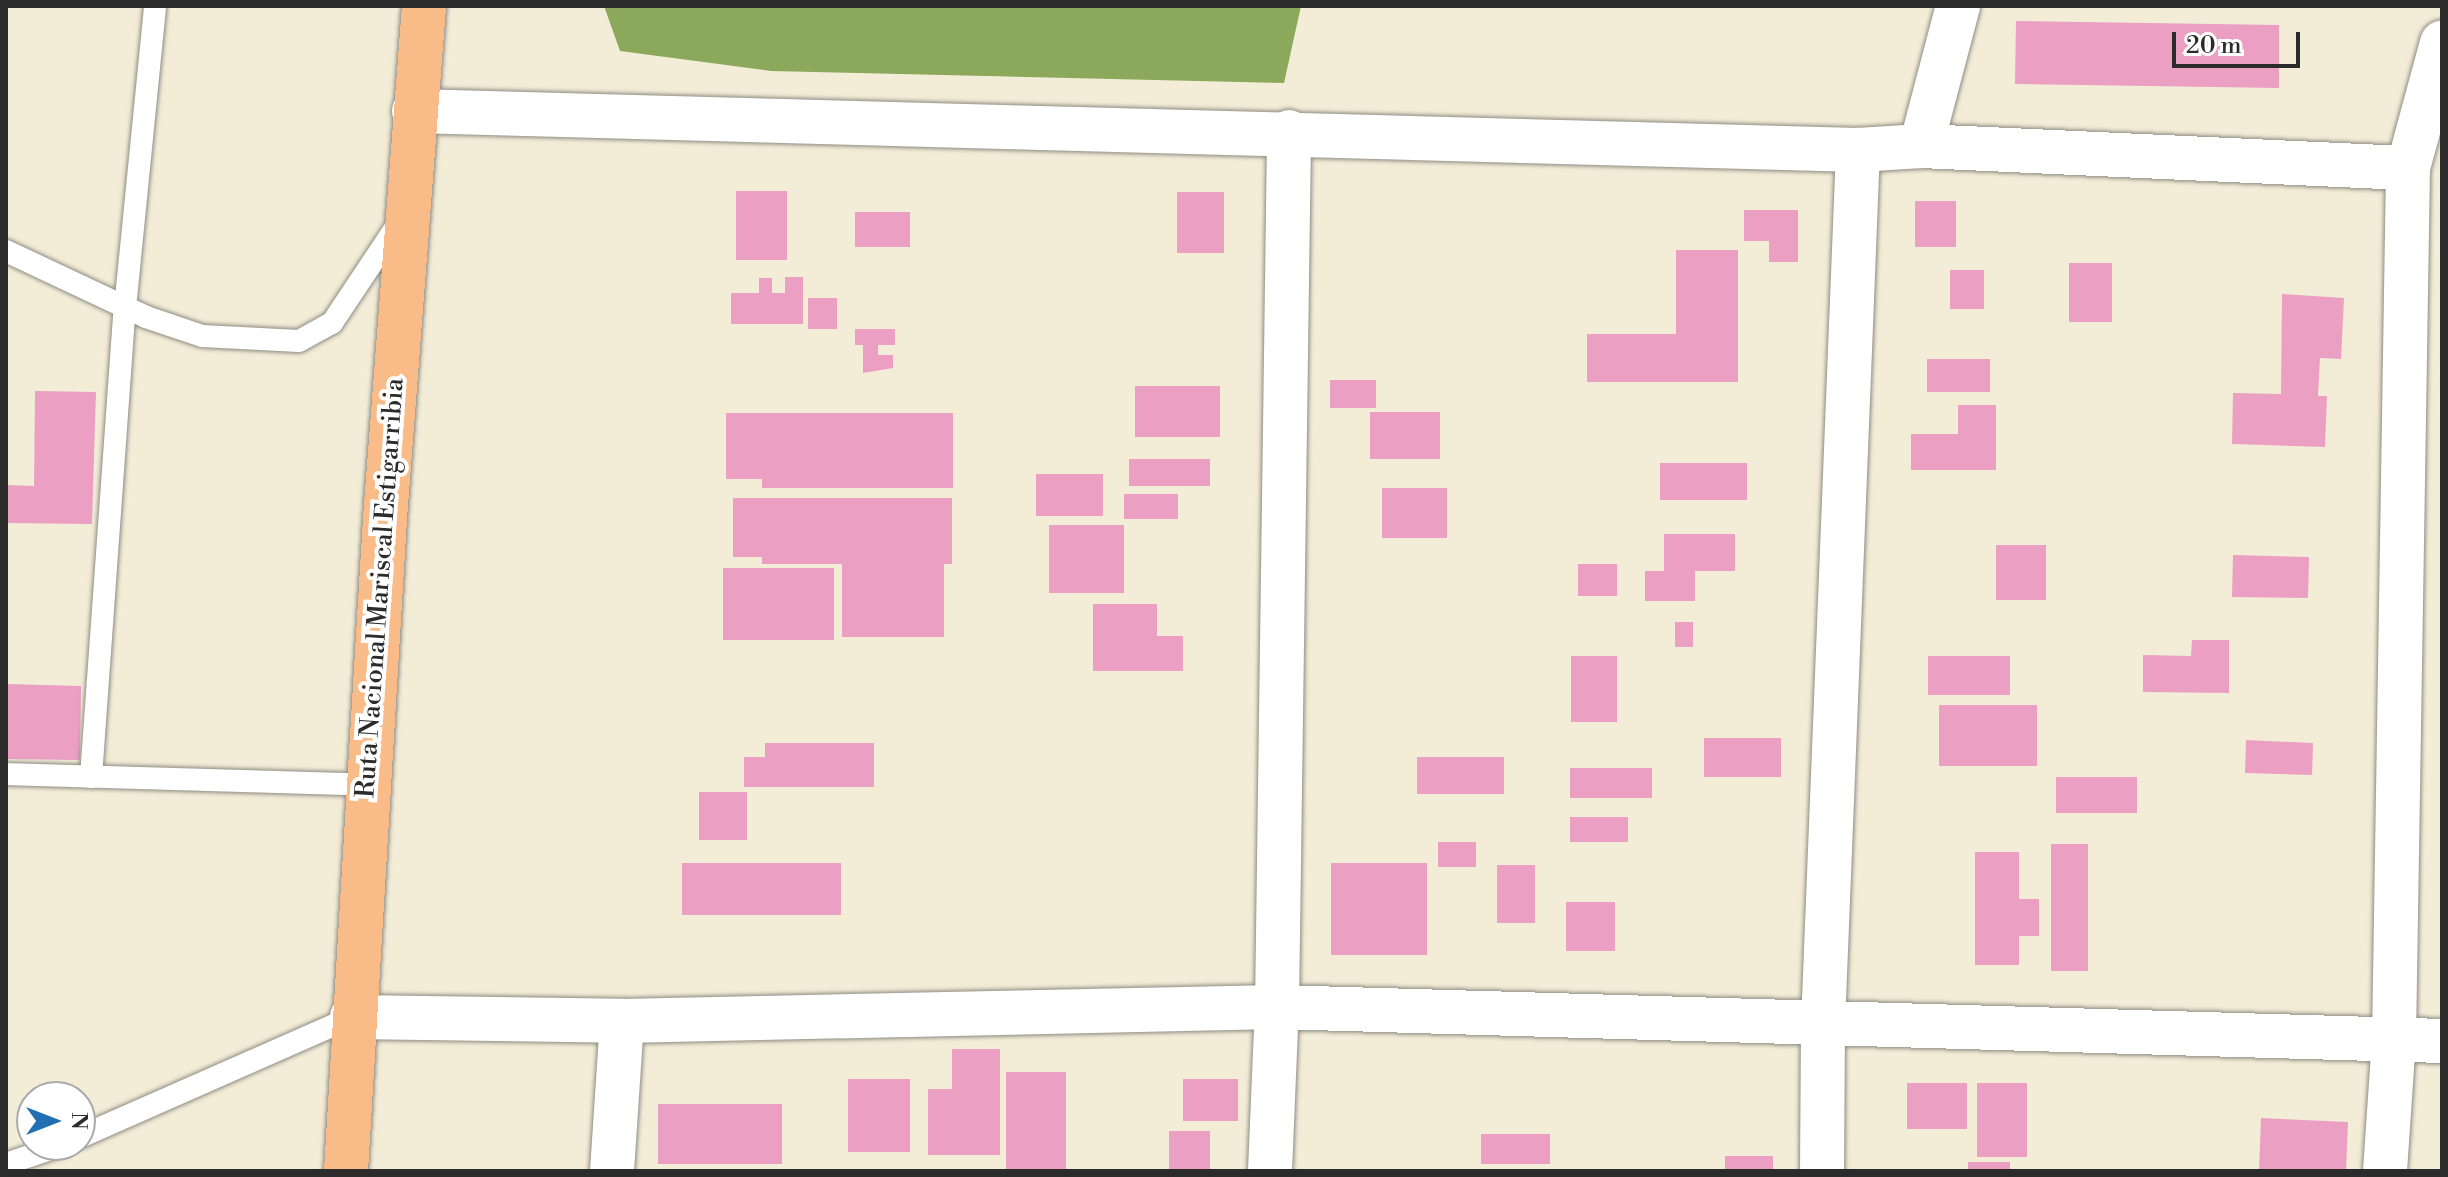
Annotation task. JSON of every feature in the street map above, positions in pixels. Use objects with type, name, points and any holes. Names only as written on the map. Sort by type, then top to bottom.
[{"type":"main road","name":"Ruta Nacional Mariscal Estigarribia","points":[[346,1171],[352,1017],[414,111],[424,6]]},
{"type":"street","points":[[1921,146],[1958,6]]},
{"type":"street","points":[[2385,1171],[2394,1040],[2408,168],[2442,43]]},
{"type":"street","points":[[414,111],[1289,132],[1858,150],[1921,146],[2408,168]]},
{"type":"street","points":[[1270,1171],[1277,1007],[1289,132]]},
{"type":"street","points":[[1822,1171],[1823,1025],[1858,150]]},
{"type":"street","points":[[352,1017],[622,1021],[1277,1007],[2442,1041]]},
{"type":"street","points":[[612,1171],[622,1021]]},
{"type":"lane","points":[[91,777],[125,308],[155,6]]},
{"type":"lane","points":[[6,251],[125,308],[202,336],[299,341],[332,323],[407,212]]},
{"type":"lane","points":[[6,774],[368,785]]},
{"type":"lane","points":[[96,1130],[352,1017]]},
{"type":"green space","points":[[604,6],[1301,6],[1284,83],[771,71],[620,51]]},
{"type":"building","points":[[2016,21],[2279,25],[2279,88],[2015,84]]},
{"type":"building","points":[[736,191],[787,191],[787,260],[736,260]]},
{"type":"building","points":[[1177,192],[1224,192],[1224,253],[1177,253]]},
{"type":"building","points":[[1915,201],[1956,201],[1956,247],[1915,247]]},
{"type":"building","points":[[1744,210],[1798,210],[1798,262],[1769,262],[1769,241],[1744,241]]},
{"type":"building","points":[[855,212],[910,212],[910,247],[855,247]]},
{"type":"building","points":[[1676,250],[1738,250],[1738,382],[1587,382],[1587,334],[1676,334]]},
{"type":"building","points":[[2069,263],[2112,263],[2112,322],[2069,322]]},
{"type":"building","points":[[1950,270],[1984,270],[1984,309],[1950,309]]},
{"type":"building","points":[[785,277],[803,277],[803,324],[731,324],[731,293],[759,293],[759,278],[772,278],[772,293],[785,293]]},
{"type":"building","points":[[2282,294],[2344,298],[2341,359],[2320,358],[2318,396],[2327,396],[2325,447],[2232,444],[2233,393],[2281,394]]},
{"type":"building","points":[[808,298],[837,298],[837,329],[808,329]]},
{"type":"building","points":[[855,329],[895,329],[895,345],[878,345],[878,355],[893,355],[893,368],[863,373],[863,345],[855,345]]},
{"type":"building","points":[[1927,359],[1990,359],[1990,392],[1927,392]]},
{"type":"building","points":[[1330,380],[1376,380],[1376,408],[1330,408]]},
{"type":"building","points":[[1135,386],[1220,386],[1220,437],[1135,437]]},
{"type":"building","points":[[35,391],[96,392],[92,524],[6,523],[6,485],[34,486]]},
{"type":"building","points":[[1958,405],[1996,405],[1996,470],[1911,470],[1911,434],[1958,434]]},
{"type":"building","points":[[1370,412],[1440,412],[1440,459],[1370,459]]},
{"type":"building","points":[[726,413],[953,413],[953,488],[762,488],[762,479],[726,479]]},
{"type":"building","points":[[1129,459],[1210,459],[1210,486],[1129,486]]},
{"type":"building","points":[[1660,463],[1747,463],[1747,500],[1660,500]]},
{"type":"building","points":[[1036,474],[1103,474],[1103,516],[1036,516]]},
{"type":"building","points":[[1382,488],[1447,488],[1447,538],[1382,538]]},
{"type":"building","points":[[1124,494],[1178,494],[1178,519],[1124,519]]},
{"type":"building","points":[[733,498],[952,498],[952,564],[944,564],[944,637],[842,637],[842,564],[762,564],[762,557],[733,557]]},
{"type":"building","points":[[1049,525],[1124,525],[1124,593],[1049,593]]},
{"type":"building","points":[[1664,534],[1735,534],[1735,571],[1695,571],[1695,601],[1645,601],[1645,571],[1664,571]]},
{"type":"building","points":[[1996,545],[2046,545],[2046,600],[1996,600]]},
{"type":"building","points":[[2233,555],[2309,557],[2308,598],[2232,597]]},
{"type":"building","points":[[1578,564],[1617,564],[1617,596],[1578,596]]},
{"type":"building","points":[[723,568],[834,568],[834,640],[723,640]]},
{"type":"building","points":[[1093,604],[1157,604],[1157,636],[1183,636],[1183,671],[1093,671]]},
{"type":"building","points":[[1675,622],[1693,622],[1693,647],[1675,647]]},
{"type":"building","points":[[2192,640],[2229,640],[2229,693],[2143,692],[2143,655],[2191,656]]},
{"type":"building","points":[[1571,656],[1617,656],[1617,722],[1571,722]]},
{"type":"building","points":[[1928,656],[2010,656],[2010,695],[1928,695]]},
{"type":"building","points":[[6,684],[81,686],[80,760],[6,759]]},
{"type":"building","points":[[1939,705],[2037,705],[2037,766],[1939,766]]},
{"type":"building","points":[[1704,738],[1781,738],[1781,777],[1704,777]]},
{"type":"building","points":[[2246,740],[2313,743],[2312,775],[2245,773]]},
{"type":"building","points":[[765,743],[874,743],[874,787],[744,787],[744,757],[765,757]]},
{"type":"building","points":[[1417,757],[1504,757],[1504,794],[1417,794]]},
{"type":"building","points":[[1570,768],[1652,768],[1652,798],[1570,798]]},
{"type":"building","points":[[2056,777],[2137,777],[2137,813],[2056,813]]},
{"type":"building","points":[[699,792],[747,792],[747,840],[699,840]]},
{"type":"building","points":[[1570,817],[1628,817],[1628,842],[1570,842]]},
{"type":"building","points":[[1438,842],[1476,842],[1476,867],[1438,867]]},
{"type":"building","points":[[2051,844],[2088,844],[2088,971],[2051,971]]},
{"type":"building","points":[[1975,852],[2019,852],[2019,899],[2039,899],[2039,936],[2019,936],[2019,965],[1975,965]]},
{"type":"building","points":[[682,863],[841,863],[841,915],[682,915]]},
{"type":"building","points":[[1331,863],[1427,863],[1427,955],[1331,955]]},
{"type":"building","points":[[1497,865],[1535,865],[1535,923],[1497,923]]},
{"type":"building","points":[[1566,902],[1615,902],[1615,951],[1566,951]]},
{"type":"building","points":[[952,1049],[1000,1049],[1000,1155],[928,1155],[928,1089],[952,1089]]},
{"type":"building","points":[[1006,1072],[1066,1072],[1066,1171],[1006,1171]]},
{"type":"building","points":[[848,1079],[910,1079],[910,1152],[848,1152]]},
{"type":"building","points":[[1183,1079],[1238,1079],[1238,1121],[1183,1121]]},
{"type":"building","points":[[1907,1083],[1967,1083],[1967,1129],[1907,1129]]},
{"type":"building","points":[[1977,1083],[2027,1083],[2027,1157],[1977,1157]]},
{"type":"building","points":[[658,1104],[782,1104],[782,1164],[658,1164]]},
{"type":"building","points":[[2261,1118],[2348,1122],[2346,1171],[2259,1171]]},
{"type":"building","points":[[1169,1131],[1210,1131],[1210,1171],[1169,1171]]},
{"type":"building","points":[[1481,1134],[1550,1134],[1550,1164],[1481,1164]]},
{"type":"building","points":[[1725,1156],[1773,1156],[1773,1171],[1725,1171]]},
{"type":"building","points":[[1968,1162],[2010,1162],[2010,1171],[1968,1171]]}]
